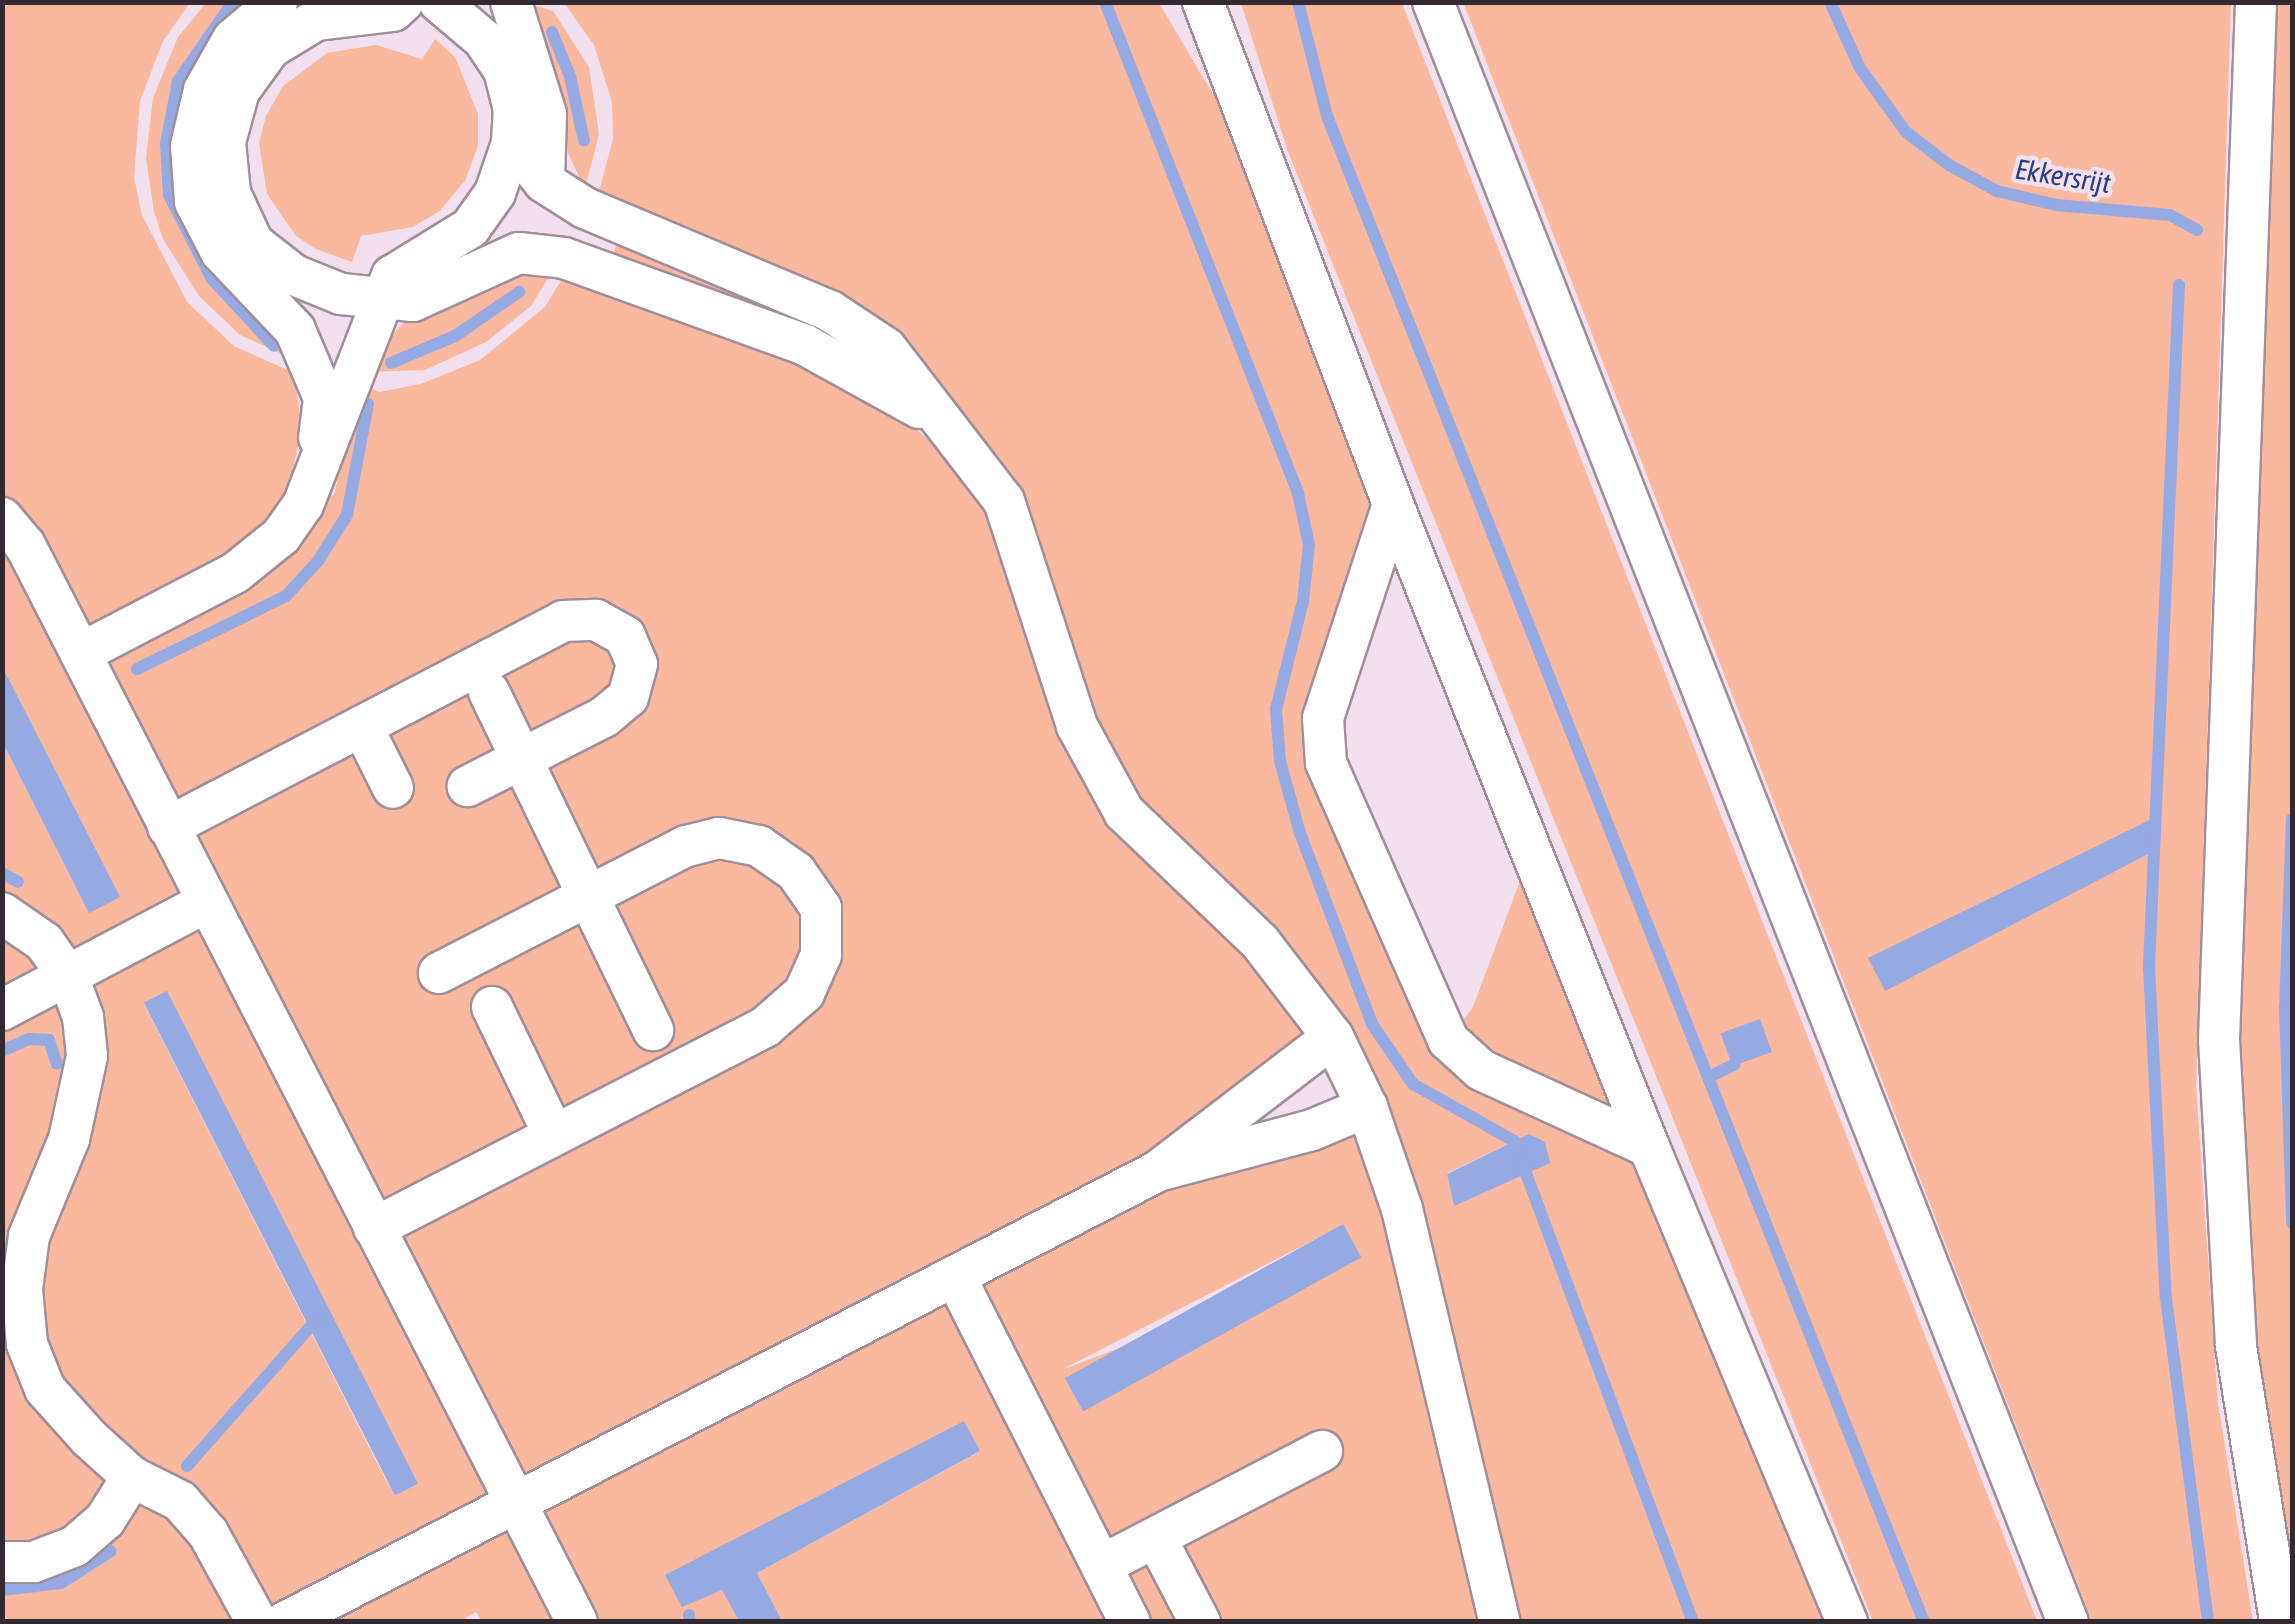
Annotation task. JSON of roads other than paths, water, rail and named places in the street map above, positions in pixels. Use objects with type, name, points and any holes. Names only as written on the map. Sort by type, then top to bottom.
[{"type":"lane","points":[[276,2],[234,39],[204,90],[190,146],[196,202],[221,252],[295,330],[324,398],[315,476]]},
{"type":"lane","points":[[403,2],[393,11],[316,20],[270,48],[238,92],[225,142],[230,193],[253,243],[294,275],[341,294],[384,301],[432,296],[519,253],[564,258],[805,345],[939,420]]},
{"type":"lane","points":[[81,653],[260,556],[304,505],[392,276],[470,228],[495,193],[512,143],[514,110],[504,70],[473,16],[440,2]]},
{"type":"lane","points":[[512,2],[546,114],[544,182]]},
{"type":"lane","points":[[1203,2],[1393,504],[1649,1146],[1847,1622]]},
{"type":"lane","points":[[2256,2],[2220,1040],[2236,1346],[2280,1622]]},
{"type":"lane","points":[[1438,6],[2068,1622]]},
{"type":"lane","points":[[512,143],[544,182],[585,208],[830,312],[886,348],[1004,501],[1076,726],[1124,812],[1260,942],[1333,1038],[1367,1107],[1402,1209],[1500,1622]]},
{"type":"lane","points":[[1393,504],[1323,718],[1326,764],[1448,1040],[1481,1070],[1649,1146]]},
{"type":"lane","points":[[2,518],[25,545],[577,1622]]},
{"type":"lane","points":[[168,827],[563,621],[596,620],[625,636],[636,664],[628,696],[604,718],[468,786]]},
{"type":"lane","points":[[489,692],[653,1030]]},
{"type":"lane","points":[[362,726],[393,788]]},
{"type":"lane","points":[[374,1228],[765,1027],[804,993],[822,955],[821,908],[796,872],[759,846],[720,838],[686,846],[439,973]]},
{"type":"lane","points":[[2,1010],[206,903]]},
{"type":"lane","points":[[2,913],[44,942],[68,976],[83,1017],[87,1056],[69,1138],[29,1236],[22,1289],[27,1344],[45,1388],[132,1477],[180,1501],[198,1522],[257,1622]]},
{"type":"lane","points":[[492,1007],[554,1135]]},
{"type":"lane","points":[[286,1622],[1158,1171],[1333,1038]]},
{"type":"lane","points":[[1158,1171],[1312,1130],[1367,1107]]},
{"type":"lane","points":[[955,1276],[1130,1622]]},
{"type":"lane","points":[[1102,1565],[1322,1450]]},
{"type":"lane","points":[[2,1562],[34,1562],[75,1546],[105,1520],[132,1477]]},
{"type":"lane","points":[[1156,1538],[1200,1622]]},
{"type":"water","points":[[3,668],[120,897],[89,913],[3,743]]},
{"type":"water","points":[[2156,817],[2154,851],[1885,991],[1868,958]]},
{"type":"water","points":[[167,991],[418,1484],[395,1496],[144,1003]]},
{"type":"water","points":[[1760,1019],[1772,1052],[1733,1066],[1721,1033]]},
{"type":"water","points":[[1529,1134],[1545,1142],[1550,1163],[1454,1206],[1447,1174]]},
{"type":"water","points":[[1343,1224],[1361,1257],[1083,1411],[1065,1378]]},
{"type":"water","points":[[964,1421],[980,1451],[757,1573],[782,1621],[739,1621],[722,1590],[682,1607],[665,1575]]},
{"type":"waterway","points":[[233,2],[178,81],[166,144],[169,195],[212,279],[274,346]]},
{"type":"waterway","points":[[1105,2],[1298,493],[1309,545],[1303,601],[1276,709],[1280,761],[1300,833],[1372,1024],[1413,1084],[1514,1141],[1693,1622]]},
{"type":"waterway","points":[[1298,2],[1327,116],[1924,1622]]},
{"type":"waterway","name":"Ekkersrijt","points":[[1830,2],[1860,68],[1906,132],[1949,165],[1997,191],[2056,205],[2170,215],[2197,230]]},
{"type":"waterway","points":[[552,32],[570,76],[584,141]]},
{"type":"waterway","points":[[2179,285],[2149,967],[2166,1298],[2208,1622]]},
{"type":"waterway","points":[[391,363],[455,336],[519,292]]},
{"type":"waterway","points":[[137,669],[286,596],[318,561],[347,515],[368,404]]},
{"type":"waterway","points":[[2292,819],[2285,1007],[2292,1223]]},
{"type":"waterway","points":[[2,873],[18,882]]},
{"type":"waterway","points":[[2,1051],[29,1039],[49,1040],[57,1064]]},
{"type":"waterway","points":[[1709,1077],[1734,1065]]},
{"type":"waterway","points":[[187,1466],[318,1318]]},
{"type":"waterway","points":[[2,1590],[61,1583],[111,1551]]},
{"type":"waterway","points":[[689,1615],[690,1622]]}]
